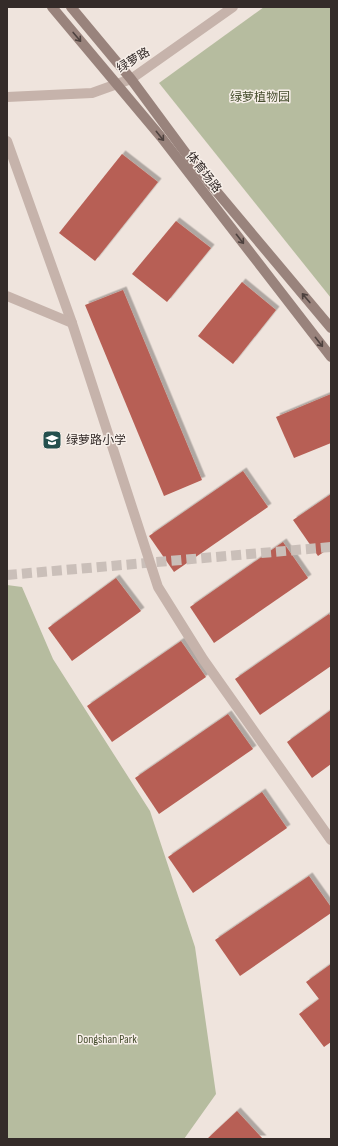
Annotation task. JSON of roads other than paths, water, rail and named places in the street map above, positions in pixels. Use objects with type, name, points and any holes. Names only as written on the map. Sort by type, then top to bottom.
[{"type":"main road","name":"体育场路","points":[[52,7],[161,137],[331,357]]},
{"type":"main road","name":"体育场路","points":[[71,7],[131,79],[196,167],[331,328]]},
{"type":"street","name":"绿萝路","points":[[7,97],[92,93],[131,79],[233,7]]},
{"type":"street","points":[[7,141],[72,323],[158,587],[203,659],[331,840]]},
{"type":"street","points":[[7,296],[72,323]]},
{"type":"tunnel","points":[[7,575],[331,547]]},
{"type":"place","name":"绿萝路小学","points":[[52,440]]},
{"type":"park label","name":"绿萝植物园","points":[[260,97]]},
{"type":"park label","name":"Dongshan Park","points":[[107,1039]]}]
